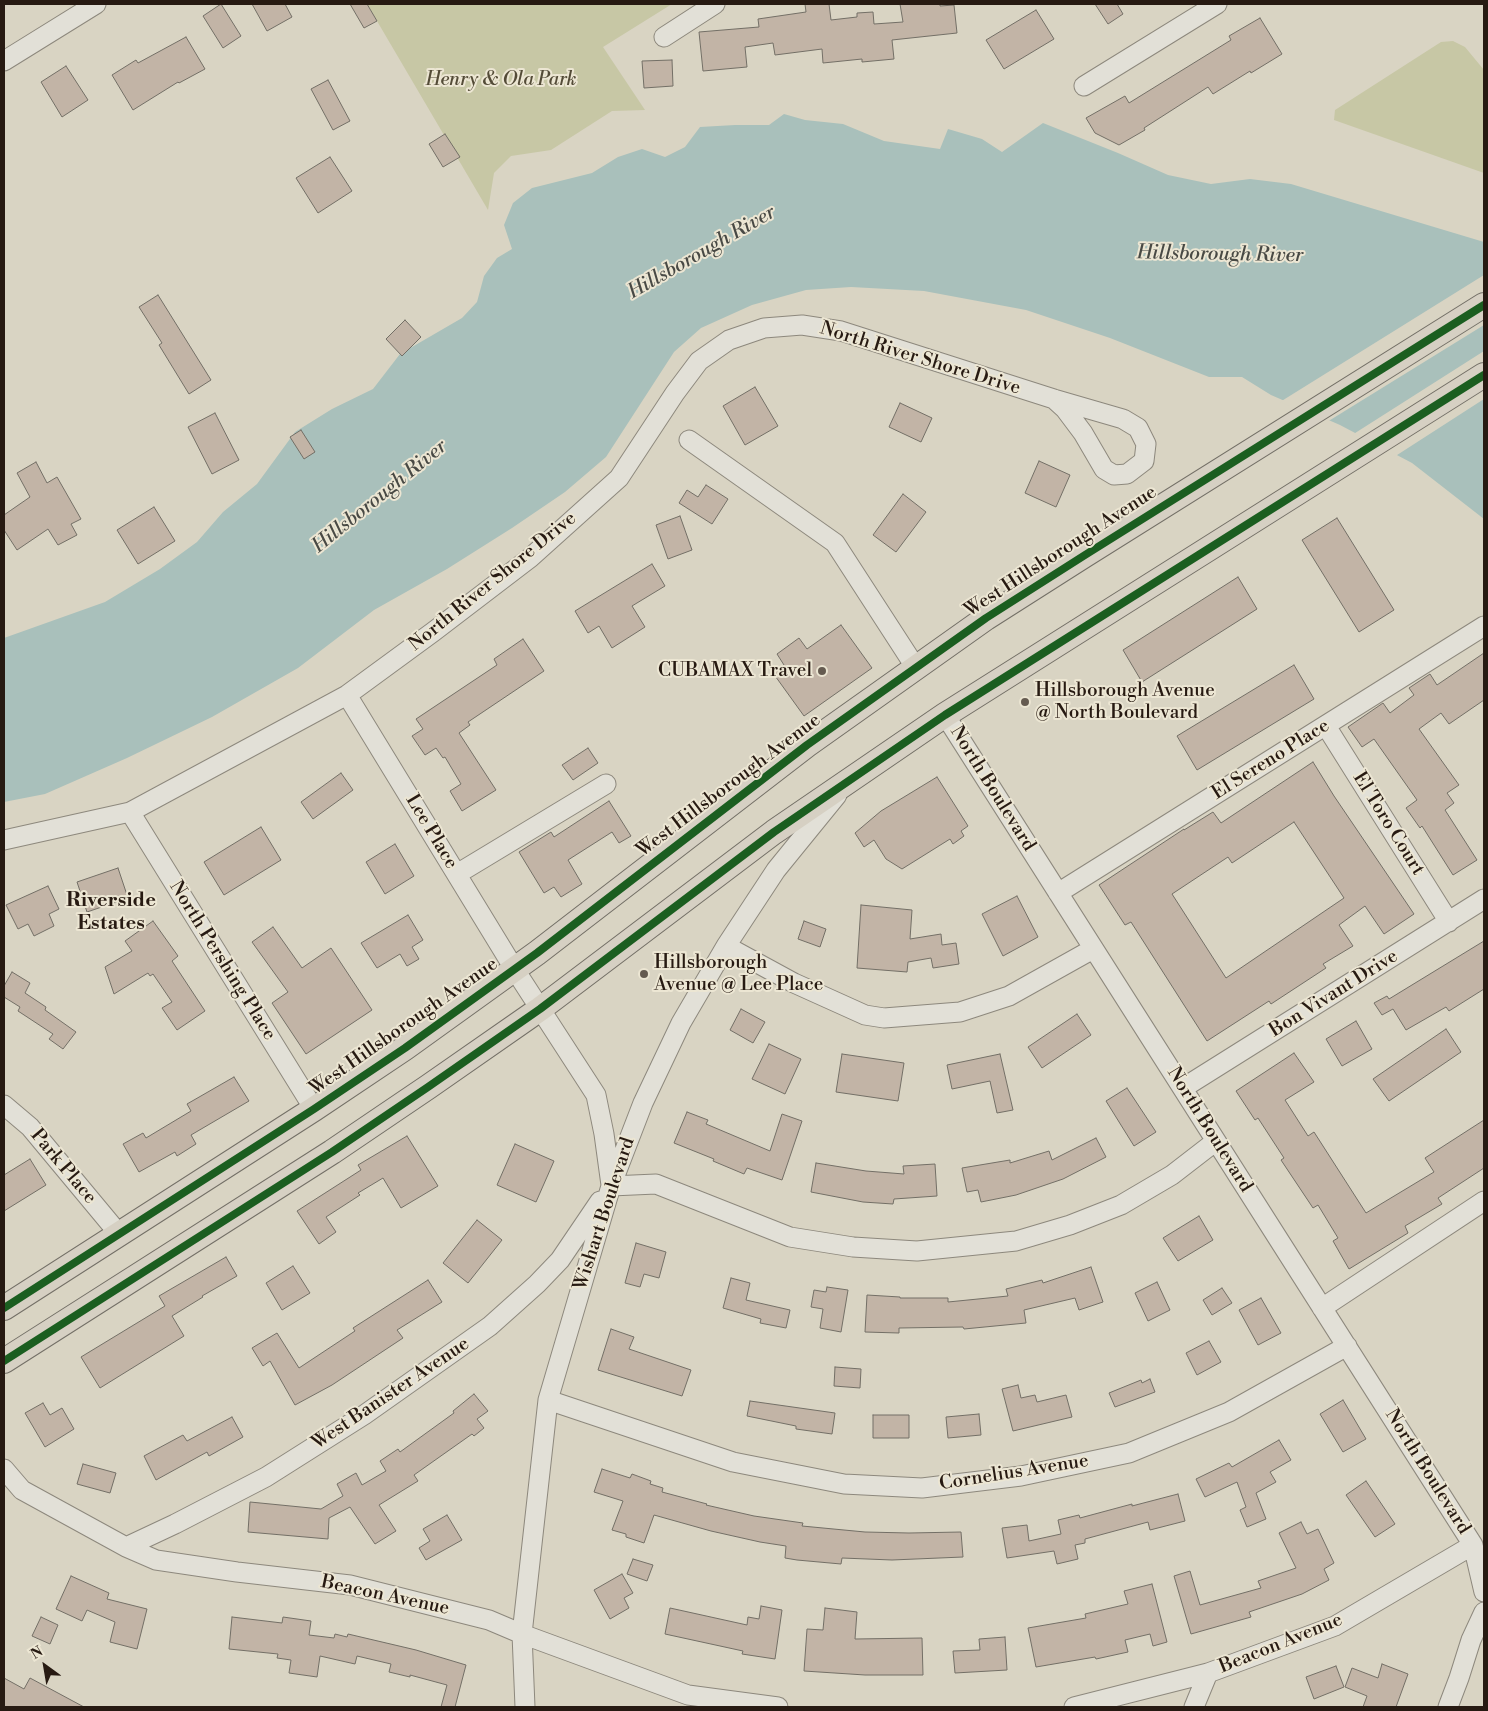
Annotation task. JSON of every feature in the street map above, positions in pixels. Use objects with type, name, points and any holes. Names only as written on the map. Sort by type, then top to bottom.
[{"type":"main road","name":"West Hillsborough Avenue","points":[[4,1308],[314,1109],[405,1048],[515,970],[808,745],[995,613],[1484,305]]},
{"type":"main road","points":[[4,1361],[332,1152],[540,1009],[774,832],[946,715],[1484,375]]},
{"type":"street","points":[[4,61],[96,4]]},
{"type":"street","points":[[664,37],[715,4]]},
{"type":"street","points":[[1084,86],[1217,4]]},
{"type":"street","name":"North River Shore Drive","points":[[4,840],[130,812],[347,695],[530,558],[619,478],[675,393],[699,361],[728,340],[764,328],[783,326],[802,325],[841,331],[1123,419],[1138,428],[1146,444],[1144,461],[1127,474],[1114,475],[1104,469],[1083,433],[1066,409],[1054,399]]},
{"type":"street","points":[[689,440],[834,543],[916,668]]},
{"type":"street","name":"El Sereno Place","points":[[1058,893],[1484,626]]},
{"type":"street","name":"Lee Place","points":[[347,695],[515,970],[596,1095],[604,1134],[611,1186]]},
{"type":"street","name":"North Boulevard","points":[[946,715],[1473,1545]]},
{"type":"street","name":"El Toro Court","points":[[1326,726],[1449,922]]},
{"type":"street","name":"Wishart Boulevard","points":[[525,1707],[522,1634],[548,1400],[611,1186],[643,1103],[681,1023],[726,946],[776,870],[850,780]]},
{"type":"street","points":[[457,874],[606,784]]},
{"type":"street","name":"North Pershing Place","points":[[130,812],[314,1109]]},
{"type":"street","name":"Bon Vivant Drive","points":[[1183,1088],[1484,899]]},
{"type":"street","points":[[726,946],[794,983],[865,1014],[884,1018],[960,1012],[1009,996],[1093,948]]},
{"type":"street","name":"Park Place","points":[[4,1105],[30,1127],[119,1234]]},
{"type":"street","points":[[611,1186],[656,1184],[790,1236],[853,1248],[917,1251],[1016,1241],[1070,1225],[1121,1205],[1172,1175],[1216,1141]]},
{"type":"street","name":"West Banister Avenue","points":[[126,1547],[266,1477],[364,1415],[490,1326],[537,1284],[560,1260],[611,1186]]},
{"type":"street","points":[[1322,1308],[1484,1200]]},
{"type":"street","name":"Cornelius Avenue","points":[[548,1400],[733,1462],[844,1484],[922,1488],[1022,1476],[1129,1453],[1229,1412],[1347,1346]]},
{"type":"street","name":"Beacon Avenue","points":[[4,1469],[22,1490],[126,1547],[156,1560],[237,1572],[350,1585],[489,1620],[688,1695],[778,1707]]},
{"type":"street","points":[[1473,1545],[1484,1592]]},
{"type":"street","name":"Beacon Avenue","points":[[1074,1707],[1208,1673],[1335,1626],[1473,1545]]},
{"type":"street","points":[[1448,1707],[1459,1678],[1477,1645],[1484,1612]]},
{"type":"street","points":[[1194,1707],[1208,1673]]},
{"type":"green space","name":"Henry & Ola Park","points":[[367,4],[672,4],[603,47],[645,110],[612,111],[551,150],[511,156],[494,173],[488,210]]},
{"type":"green space","points":[[1453,41],[1465,47],[1484,70],[1484,173],[1334,120],[1335,110],[1441,42]]},
{"type":"water","name":"Hillsborough River","points":[[784,114],[805,120],[843,124],[884,141],[940,149],[948,129],[982,139],[1002,152],[1043,123],[1168,175],[1211,184],[1250,179],[1291,184],[1484,242],[1484,519],[1412,463],[1340,425],[1271,395],[1242,377],[1209,377],[1110,338],[1026,310],[924,291],[851,287],[806,290],[752,305],[701,328],[674,352],[606,457],[565,492],[447,569],[374,610],[298,668],[212,717],[127,758],[45,794],[4,802],[4,638],[105,602],[160,569],[197,542],[223,512],[257,484],[295,432],[332,409],[373,389],[400,354],[462,318],[477,302],[484,276],[497,258],[512,249],[504,225],[513,203],[532,188],[592,173],[618,157],[642,149],[665,157],[685,147],[700,127],[769,125]]},
{"type":"pier","points":[[1484,275],[1484,325],[1327,422],[1280,402]]},
{"type":"pier","points":[[1484,351],[1484,399],[1394,457],[1352,435]]},
{"type":"building","points":[[221,4],[241,36],[223,48],[203,16]]},
{"type":"building","points":[[252,4],[285,4],[292,17],[267,31]]},
{"type":"building","points":[[350,4],[367,4],[377,21],[364,28]]},
{"type":"building","points":[[805,4],[829,4],[831,20],[857,17],[857,13],[873,12],[874,24],[903,22],[900,4],[954,5],[957,33],[892,40],[894,59],[862,62],[862,59],[823,63],[822,49],[775,55],[773,43],[745,47],[747,67],[703,71],[699,32],[759,27],[758,19],[806,12]]},
{"type":"building","points":[[1095,4],[1117,4],[1123,14],[1108,24]]},
{"type":"building","points":[[1036,10],[1054,39],[1004,69],[986,40]]},
{"type":"building","points":[[1260,18],[1282,54],[1213,94],[1208,87],[1144,128],[1145,130],[1119,145],[1095,133],[1086,118],[1125,96],[1129,103],[1231,40],[1229,36]]},
{"type":"building","points":[[186,37],[205,69],[178,82],[133,110],[112,75],[136,60],[138,63]]},
{"type":"building","points":[[672,60],[673,86],[644,88],[642,61]]},
{"type":"building","points":[[66,66],[88,100],[62,117],[41,82]]},
{"type":"building","points":[[328,80],[350,121],[333,130],[311,89]]},
{"type":"building","points":[[445,134],[460,157],[443,167],[429,144]]},
{"type":"building","points":[[330,157],[352,191],[318,213],[296,178]]},
{"type":"building","points":[[158,295],[211,380],[189,394],[159,345],[162,343],[139,307]]},
{"type":"building","points":[[405,320],[421,337],[402,356],[386,339]]},
{"type":"building","points":[[755,387],[778,426],[745,445],[723,406]]},
{"type":"building","points":[[900,403],[932,418],[921,442],[889,427]]},
{"type":"building","points":[[215,413],[239,460],[212,474],[188,427]]},
{"type":"building","points":[[301,430],[315,452],[304,459],[290,437]]},
{"type":"building","points":[[1039,461],[1070,475],[1056,507],[1025,493]]},
{"type":"building","points":[[36,462],[47,483],[57,477],[81,519],[71,524],[77,535],[58,545],[48,529],[17,550],[4,530],[4,515],[30,497],[17,473]]},
{"type":"building","points":[[706,485],[728,499],[712,524],[679,503],[687,490],[698,497]]},
{"type":"building","points":[[903,494],[926,512],[896,552],[873,535]]},
{"type":"building","points":[[154,507],[175,541],[138,564],[117,530]]},
{"type":"building","points":[[680,516],[692,550],[668,559],[656,525]]},
{"type":"building","points":[[1337,518],[1394,610],[1359,632],[1302,540]]},
{"type":"building","points":[[652,564],[665,586],[632,606],[645,627],[612,648],[599,626],[588,633],[575,611]]},
{"type":"building","points":[[1238,577],[1257,609],[1142,682],[1123,650]]},
{"type":"building","name":"CUBAMAX Travel","points":[[841,625],[872,668],[804,716],[773,673],[784,665],[777,654],[799,638],[807,649]]},
{"type":"building","points":[[523,639],[544,671],[468,722],[470,725],[459,733],[496,790],[462,811],[450,791],[461,784],[445,757],[443,758],[436,748],[425,755],[412,736],[423,729],[416,719],[497,665],[494,659]]},
{"type":"building","points":[[1484,653],[1484,700],[1449,724],[1441,713],[1419,729],[1459,785],[1447,793],[1454,803],[1445,810],[1477,860],[1453,875],[1422,826],[1420,828],[1406,808],[1417,800],[1374,739],[1362,747],[1348,727],[1383,703],[1390,713],[1414,695],[1409,688],[1430,674],[1437,685]]},
{"type":"building","points":[[1294,665],[1314,699],[1197,770],[1177,736]]},
{"type":"building","points":[[588,748],[598,763],[573,780],[562,765]]},
{"type":"building","points":[[1313,762],[1414,914],[1384,934],[1365,906],[1339,925],[1353,946],[1323,964],[1326,968],[1271,1004],[1269,1001],[1207,1041],[1131,922],[1125,925],[1099,885],[1213,812],[1221,823]],"holes":[[[1294,822],[1344,898],[1226,978],[1172,894],[1228,857],[1232,863]]]},
{"type":"building","points":[[341,773],[353,790],[313,819],[301,802]]},
{"type":"building","points":[[937,777],[968,826],[961,831],[964,836],[953,844],[950,839],[902,869],[886,859],[874,840],[864,847],[855,833],[881,811]]},
{"type":"building","points":[[609,801],[631,836],[619,843],[612,832],[568,860],[582,884],[561,897],[554,887],[544,893],[519,852],[551,832],[554,837]]},
{"type":"building","points":[[261,827],[281,860],[224,895],[204,862]]},
{"type":"building","points":[[395,844],[414,876],[385,894],[366,862]]},
{"type":"building","points":[[118,868],[128,898],[87,912],[77,882]]},
{"type":"building","points":[[48,886],[59,909],[49,914],[54,926],[34,936],[28,924],[18,929],[6,905]]},
{"type":"building","points":[[1017,896],[1038,937],[1003,956],[982,914]]},
{"type":"building","points":[[861,905],[912,910],[910,939],[941,934],[942,945],[956,943],[959,964],[933,968],[931,958],[908,962],[907,972],[857,968]]},
{"type":"building","points":[[408,915],[423,940],[412,947],[419,959],[407,966],[400,954],[377,968],[361,943]]},
{"type":"building","points":[[153,921],[178,956],[172,961],[205,1011],[177,1030],[162,1008],[172,1002],[153,974],[150,976],[148,973],[114,994],[105,967],[132,951],[125,941]]},
{"type":"building","points":[[804,921],[826,929],[820,947],[798,939]]},
{"type":"building","points":[[273,927],[302,968],[331,948],[372,1010],[306,1054],[272,1003],[288,992],[252,942]]},
{"type":"building","points":[[1484,941],[1484,989],[1449,1011],[1446,1007],[1406,1030],[1393,1009],[1382,1015],[1374,1003],[1387,996],[1389,999]]},
{"type":"building","points":[[12,972],[30,983],[25,993],[46,1007],[45,1010],[76,1032],[63,1049],[49,1039],[53,1034],[18,1011],[20,1007],[4,997],[4,986]]},
{"type":"building","points":[[741,1009],[765,1022],[753,1043],[730,1030]]},
{"type":"building","points":[[1077,1014],[1091,1035],[1042,1068],[1028,1047]]},
{"type":"building","points":[[1356,1021],[1372,1049],[1342,1066],[1326,1039]]},
{"type":"building","points":[[1446,1029],[1461,1052],[1389,1101],[1373,1079]]},
{"type":"building","points":[[769,1044],[801,1059],[785,1094],[752,1079]]},
{"type":"building","points":[[1294,1053],[1314,1082],[1285,1100],[1308,1136],[1314,1132],[1366,1213],[1434,1172],[1425,1158],[1484,1120],[1484,1168],[1438,1198],[1442,1204],[1405,1226],[1408,1233],[1349,1269],[1333,1241],[1338,1238],[1318,1205],[1313,1208],[1281,1160],[1284,1158],[1258,1118],[1255,1120],[1236,1091]]},
{"type":"building","points":[[842,1054],[904,1063],[898,1101],[836,1092]]},
{"type":"building","points":[[1000,1054],[1013,1110],[997,1113],[990,1081],[952,1089],[947,1065]]},
{"type":"building","points":[[234,1077],[249,1101],[191,1135],[196,1144],[177,1156],[175,1152],[139,1172],[123,1144],[143,1133],[146,1138],[191,1111],[187,1104]]},
{"type":"building","points":[[1127,1088],[1156,1132],[1134,1146],[1106,1101]]},
{"type":"building","points":[[687,1112],[708,1120],[706,1124],[770,1151],[782,1114],[802,1121],[782,1180],[747,1168],[744,1174],[713,1161],[714,1159],[674,1143]]},
{"type":"building","points":[[407,1136],[438,1186],[401,1208],[383,1178],[358,1193],[360,1195],[326,1217],[336,1232],[319,1244],[297,1211],[361,1170],[358,1165]]},
{"type":"building","points":[[1096,1138],[1106,1157],[1063,1179],[1016,1195],[981,1202],[978,1190],[967,1192],[962,1168],[1010,1160],[1010,1163],[1049,1151],[1052,1160]]},
{"type":"building","points":[[515,1144],[554,1161],[536,1202],[497,1185]]},
{"type":"building","points":[[30,1159],[46,1185],[4,1211],[4,1175]]},
{"type":"building","points":[[816,1163],[866,1171],[904,1174],[903,1166],[935,1164],[937,1196],[894,1199],[893,1204],[863,1202],[811,1192]]},
{"type":"building","points":[[1199,1216],[1213,1240],[1178,1261],[1163,1238]]},
{"type":"building","points":[[477,1220],[502,1240],[468,1283],[443,1263]]},
{"type":"building","points":[[636,1243],[666,1252],[659,1278],[644,1274],[640,1287],[625,1283]]},
{"type":"building","points":[[226,1257],[237,1276],[172,1316],[184,1336],[100,1388],[81,1357],[165,1306],[159,1296]]},
{"type":"building","points":[[293,1266],[310,1293],[282,1310],[266,1283]]},
{"type":"building","points":[[1091,1267],[1103,1302],[1079,1310],[1075,1298],[1024,1310],[1026,1323],[964,1329],[963,1327],[899,1328],[899,1333],[865,1332],[867,1295],[900,1298],[948,1298],[948,1302],[1008,1296],[1006,1289],[1042,1280],[1043,1283]]},
{"type":"building","points":[[731,1278],[750,1283],[746,1300],[790,1310],[786,1328],[760,1323],[761,1319],[723,1308]]},
{"type":"building","points":[[428,1280],[442,1302],[397,1330],[403,1338],[332,1385],[295,1405],[270,1361],[263,1366],[252,1348],[277,1333],[299,1368],[355,1331],[353,1328]]},
{"type":"building","points":[[1157,1282],[1170,1310],[1148,1321],[1135,1293]]},
{"type":"building","points":[[827,1287],[848,1290],[841,1332],[820,1328],[823,1309],[811,1307],[814,1290],[826,1292]]},
{"type":"building","points":[[1222,1288],[1232,1303],[1212,1315],[1203,1300]]},
{"type":"building","points":[[1261,1298],[1281,1333],[1258,1345],[1239,1310]]},
{"type":"building","points":[[611,1329],[634,1337],[629,1349],[691,1370],[682,1396],[598,1370]]},
{"type":"building","points":[[1209,1341],[1221,1362],[1197,1375],[1186,1353]]},
{"type":"building","points":[[835,1367],[861,1369],[860,1388],[834,1386]]},
{"type":"building","points":[[1150,1379],[1155,1392],[1115,1407],[1109,1393],[1141,1380],[1142,1383]]},
{"type":"building","points":[[1018,1385],[1021,1398],[1035,1395],[1037,1402],[1066,1395],[1072,1417],[1013,1431],[1002,1389]]},
{"type":"building","points":[[474,1394],[488,1411],[477,1419],[484,1428],[474,1436],[472,1434],[414,1475],[418,1481],[379,1505],[396,1531],[375,1544],[350,1507],[329,1518],[328,1539],[248,1532],[250,1502],[321,1509],[343,1496],[337,1484],[356,1473],[362,1485],[386,1471],[380,1461],[398,1449],[400,1452],[454,1413],[453,1411]]},
{"type":"building","points":[[1343,1400],[1366,1439],[1343,1452],[1320,1414]]},
{"type":"building","points":[[750,1401],[835,1413],[832,1434],[796,1429],[796,1426],[747,1416]]},
{"type":"building","points":[[43,1403],[50,1415],[62,1408],[74,1429],[45,1447],[25,1413]]},
{"type":"building","points":[[979,1414],[981,1435],[948,1438],[946,1417]]},
{"type":"building","points":[[873,1415],[909,1415],[909,1438],[873,1438]]},
{"type":"building","points":[[232,1417],[243,1437],[209,1456],[207,1452],[156,1480],[144,1456],[183,1435],[187,1441]]},
{"type":"building","points":[[1279,1440],[1291,1460],[1270,1472],[1276,1482],[1256,1493],[1266,1519],[1247,1527],[1240,1510],[1246,1507],[1237,1482],[1205,1497],[1196,1479],[1229,1463],[1232,1467]]},
{"type":"building","points":[[83,1464],[116,1473],[110,1493],[77,1484]]},
{"type":"building","points":[[602,1469],[630,1478],[632,1474],[651,1481],[650,1484],[663,1488],[662,1492],[706,1505],[754,1516],[803,1523],[802,1526],[865,1532],[961,1532],[963,1557],[892,1560],[842,1558],[841,1564],[797,1560],[785,1558],[786,1546],[711,1531],[654,1515],[644,1543],[626,1537],[626,1534],[612,1530],[623,1501],[594,1492]]},
{"type":"building","points":[[1366,1481],[1395,1524],[1375,1537],[1346,1495]]},
{"type":"building","points":[[1178,1494],[1185,1521],[1150,1530],[1148,1522],[1085,1539],[1085,1543],[1075,1545],[1078,1559],[1057,1564],[1054,1551],[1007,1558],[1002,1528],[1027,1525],[1029,1541],[1061,1534],[1058,1520],[1079,1515],[1080,1518]]},
{"type":"building","points":[[447,1515],[462,1540],[426,1560],[419,1548],[430,1541],[423,1529]]},
{"type":"building","points":[[1301,1522],[1307,1534],[1318,1529],[1334,1563],[1324,1569],[1329,1580],[1302,1594],[1249,1612],[1251,1617],[1191,1634],[1174,1576],[1190,1571],[1200,1605],[1261,1588],[1258,1581],[1296,1568],[1279,1533]]},
{"type":"building","points":[[633,1559],[653,1565],[647,1581],[627,1574]]},
{"type":"building","points":[[622,1574],[633,1593],[624,1598],[629,1608],[610,1619],[594,1590]]},
{"type":"building","points":[[71,1576],[109,1593],[107,1599],[147,1609],[137,1649],[110,1642],[115,1622],[87,1610],[82,1621],[56,1609]]},
{"type":"building","points":[[1152,1584],[1167,1642],[1153,1646],[1150,1634],[1125,1640],[1128,1652],[1096,1659],[1095,1657],[1036,1667],[1028,1628],[1086,1618],[1085,1614],[1128,1604],[1124,1591]]},
{"type":"building","points":[[761,1606],[782,1610],[775,1659],[742,1654],[743,1651],[665,1634],[670,1608],[747,1625],[748,1617],[759,1619]]},
{"type":"building","points":[[825,1608],[857,1612],[855,1639],[922,1638],[923,1675],[865,1675],[804,1671],[807,1629],[823,1630]]},
{"type":"building","points":[[41,1617],[58,1625],[50,1644],[32,1636]]},
{"type":"building","points":[[232,1617],[282,1623],[283,1617],[311,1621],[309,1635],[334,1638],[335,1634],[347,1637],[348,1634],[416,1650],[466,1665],[455,1707],[441,1707],[447,1685],[410,1675],[410,1677],[389,1672],[391,1664],[357,1656],[355,1664],[320,1656],[317,1677],[289,1673],[291,1660],[277,1658],[278,1654],[229,1649]]},
{"type":"building","points":[[1005,1637],[1007,1670],[955,1673],[953,1651],[980,1650],[979,1639]]},
{"type":"building","points":[[1382,1664],[1408,1674],[1396,1707],[1363,1707],[1367,1696],[1345,1687],[1352,1668],[1378,1678]]},
{"type":"building","points":[[1336,1666],[1344,1687],[1314,1699],[1306,1677]]},
{"type":"building","points":[[4,1678],[24,1689],[30,1678],[84,1707],[4,1707]]},
{"type":"cycle path","points":[[4,1308],[314,1109],[405,1048],[537,953],[807,745],[986,618],[1484,305]]},
{"type":"cycle path","points":[[4,1361],[332,1152],[428,1087],[540,1009],[774,832],[945,715],[1484,375]]},
{"type":"place","name":"CUBAMAX Travel","points":[[822,671]]},
{"type":"place","name":"Hillsborough Avenue @ North Boulevard","points":[[1025,702]]},
{"type":"place","name":"Hillsborough Avenue @ Lee Place","points":[[644,974]]},
{"type":"district","name":"Riverside Estates","points":[[111,912]]}]
